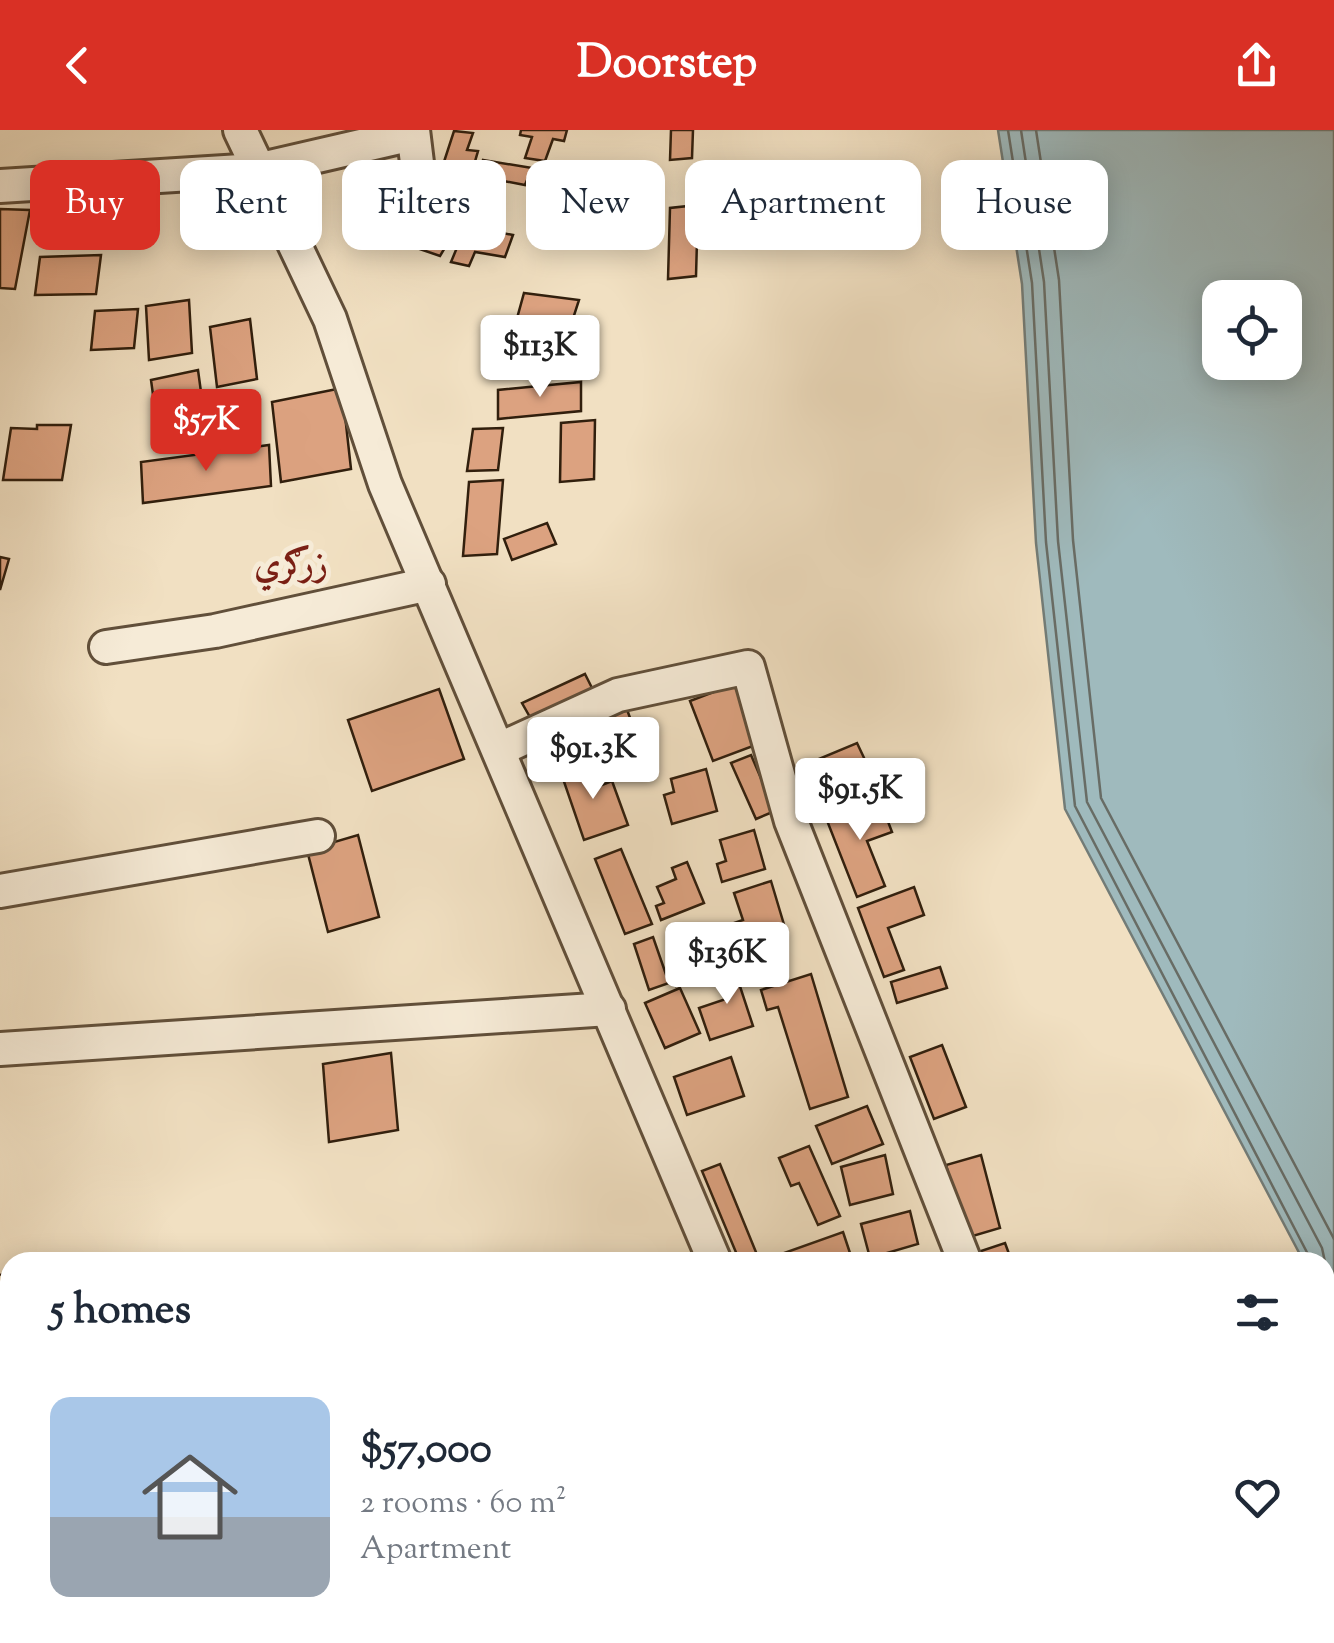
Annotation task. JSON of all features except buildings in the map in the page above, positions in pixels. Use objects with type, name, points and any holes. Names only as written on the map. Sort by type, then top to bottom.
[{"type":"street","points":[[240,130],[253,160]]},
{"type":"street","points":[[298,160],[413,132],[417,160]]},
{"type":"street","points":[[0,186],[180,175]]},
{"type":"street","points":[[296,250],[330,318],[385,484],[430,584],[482,719],[500,749],[711,1252]]},
{"type":"street","points":[[106,646],[216,631],[430,584]]},
{"type":"street","points":[[500,749],[618,695],[748,667],[791,821],[961,1252]]},
{"type":"street","points":[[0,891],[318,836]]},
{"type":"street","points":[[0,1049],[609,1010]]},
{"type":"water","points":[[998,130],[1334,130],[1334,1252],[1299,1252],[1065,809],[1036,543],[1022,284],[1017,250],[1108,250],[1108,160],[1003,160]]},
{"type":"district","name":"زرګري","points":[[291,563]]}]
